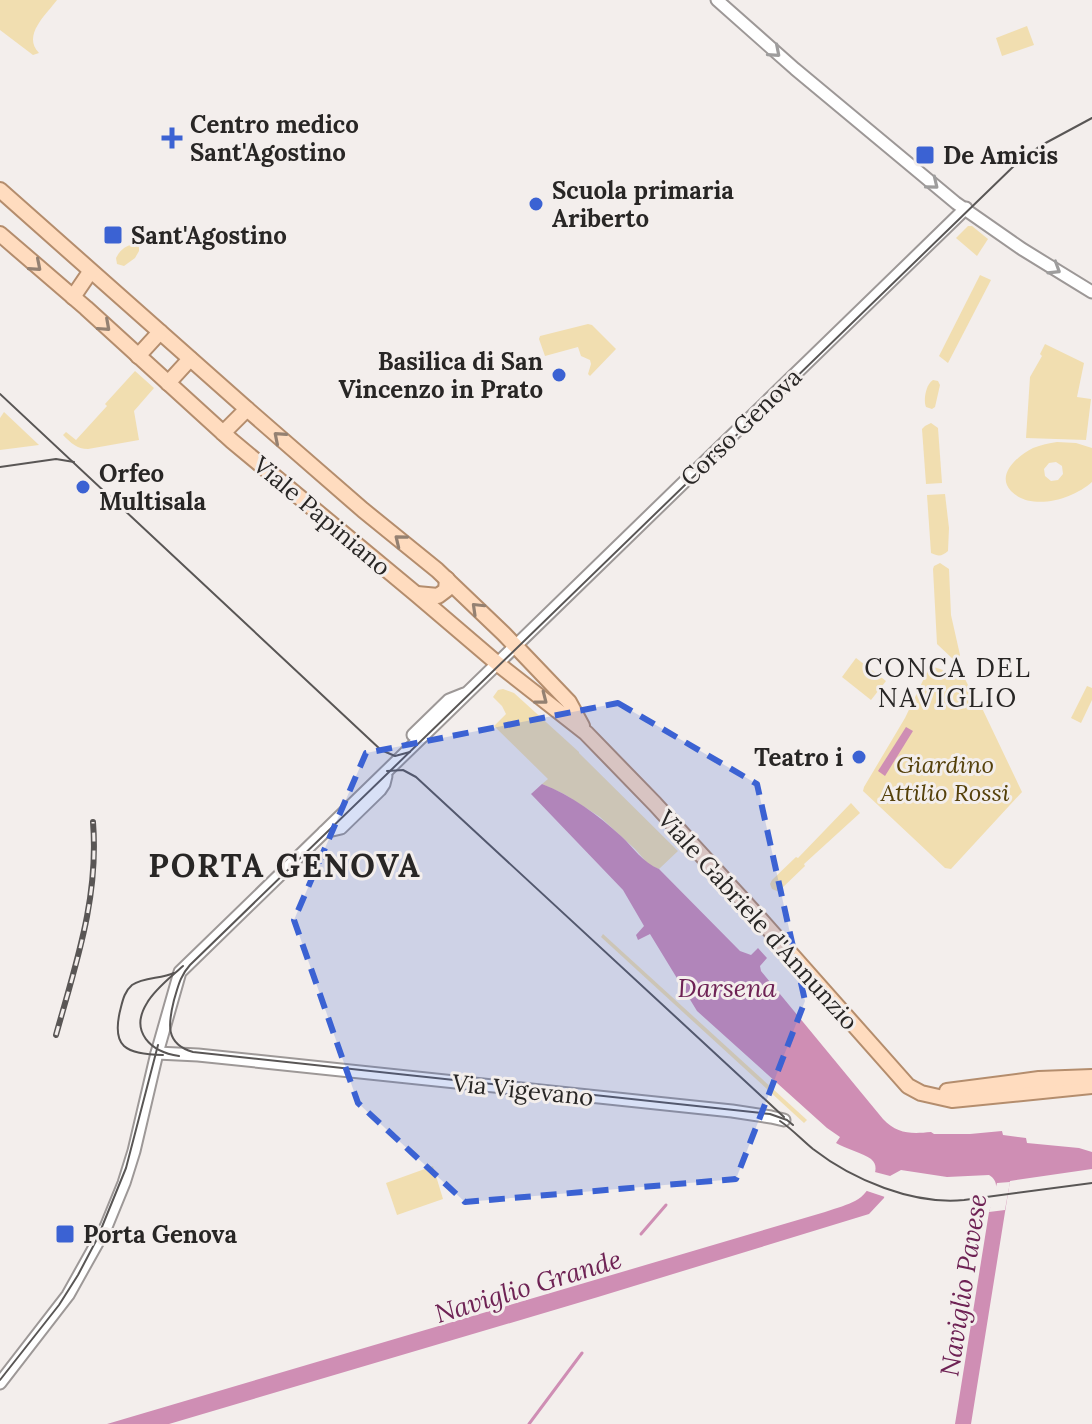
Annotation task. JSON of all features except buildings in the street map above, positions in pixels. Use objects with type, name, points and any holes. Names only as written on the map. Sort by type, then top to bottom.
[{"type":"main road","name":"Viale Papiniano","points":[[0,190],[247,409],[442,575],[569,702],[586,733]]},
{"type":"main road","name":"Viale Papiniano","points":[[0,234],[223,433],[498,664],[586,733]]},
{"type":"main road","points":[[73,297],[90,272]]},
{"type":"main road","points":[[138,356],[160,332]]},
{"type":"main road","points":[[168,383],[190,359]]},
{"type":"main road","points":[[223,433],[247,409]]},
{"type":"main road","points":[[419,596],[438,596],[446,590],[442,575]]},
{"type":"main road","name":"Viale Gabriele d'Annunzio","points":[[586,733],[655,804],[914,1090],[952,1100],[1064,1084]]},
{"type":"main road","points":[[1064,1084],[1092,1077]]},
{"type":"main road","points":[[1064,1084],[1092,1086]]},
{"type":"street","points":[[717,0],[795,69],[961,206],[1022,249],[1092,292]]},
{"type":"street","name":"Corso Genova","points":[[157,1053],[180,972],[324,832],[341,828],[380,790],[394,764],[408,751],[411,738],[449,700],[469,692],[516,647],[943,232],[961,206]]},
{"type":"street","name":"Via Vigevano","points":[[157,1053],[186,1054],[194,1048],[246,1053],[262,1063],[732,1111],[784,1120]]},
{"type":"street","points":[[0,1383],[56,1313],[99,1241],[128,1170],[157,1053]]},
{"type":"highlighted area","points":[[618,703],[757,784],[805,1001],[736,1179],[465,1202],[358,1103],[294,920],[366,753]]},
{"type":"green space","points":[[0,0],[57,0],[34,32],[34,46],[39,53],[33,55],[0,30]]},
{"type":"green space","points":[[1027,26],[1034,45],[1002,56],[996,38]]},
{"type":"green space","points":[[968,226],[988,239],[977,256],[956,238]]},
{"type":"green space","points":[[135,244],[139,251],[135,258],[124,266],[117,264],[116,258],[121,250]]},
{"type":"green space","points":[[980,275],[991,280],[948,363],[939,356]]},
{"type":"green space","points":[[588,324],[616,349],[590,376],[590,360],[581,356],[578,347],[545,356],[540,336]]},
{"type":"green space","points":[[1045,344],[1084,363],[1077,397],[1091,399],[1086,440],[1026,438],[1030,377]]},
{"type":"green space","points":[[135,371],[154,388],[134,411],[139,440],[88,449],[77,447],[63,435],[66,432],[76,440]]},
{"type":"green space","points":[[933,380],[940,385],[932,409],[926,407],[925,400],[927,388]]},
{"type":"green space","points":[[4,412],[39,445],[0,450],[0,418]]},
{"type":"green space","points":[[931,423],[938,428],[942,483],[926,484],[922,429]]},
{"type":"green space","points":[[1054,442],[1076,443],[1092,448],[1092,482],[1074,494],[1052,501],[1030,501],[1011,491],[1006,478],[1011,466],[1033,448]],"holes":[[[1056,462],[1062,466],[1063,474],[1058,480],[1051,481],[1045,476],[1044,469],[1049,463]]]},
{"type":"green space","points":[[945,494],[948,551],[938,555],[931,553],[927,495]]},
{"type":"green space","points":[[940,563],[949,569],[951,615],[960,655],[955,661],[937,644],[933,569]]},
{"type":"green space","points":[[856,658],[886,681],[871,700],[842,677]]},
{"type":"green space","name":"Giardino Attilio Rossi","points":[[929,668],[964,677],[1022,792],[951,869],[945,868],[863,791],[905,718]]},
{"type":"green space","points":[[1087,686],[1092,688],[1092,700],[1081,723],[1071,718]]},
{"type":"green space","points":[[503,689],[514,693],[579,752],[678,851],[659,869],[649,865],[600,817],[542,784],[548,779],[494,726],[506,714],[493,697]]},
{"type":"green space","points":[[851,803],[860,813],[781,889],[772,889],[772,880]]},
{"type":"green space","points":[[603,934],[807,1120],[804,1123],[601,937]]},
{"type":"green space","points":[[433,1166],[443,1199],[397,1215],[386,1183]]},
{"type":"water","points":[[906,727],[913,731],[885,776],[878,771]]},
{"type":"water","name":"Darsena","points":[[542,784],[574,800],[612,828],[643,859],[659,869],[740,951],[751,955],[758,948],[767,958],[760,966],[761,971],[883,1119],[894,1128],[934,1134],[1002,1131],[1003,1135],[1026,1138],[1027,1143],[1092,1152],[1092,1169],[1010,1181],[971,1424],[955,1424],[989,1212],[996,1192],[995,1182],[989,1175],[947,1177],[901,1170],[890,1176],[884,1198],[869,1214],[169,1424],[107,1424],[825,1212],[856,1201],[866,1192],[875,1172],[873,1161],[836,1143],[840,1137],[697,1011],[650,934],[638,940],[636,935],[644,926],[623,890],[531,794]]},
{"type":"pier","points":[[871,1171],[894,1177],[888,1198],[864,1190]]},
{"type":"pier","points":[[1010,1182],[1005,1210],[989,1212],[997,1183]]},
{"type":"waterway","points":[[641,1234],[666,1205]]},
{"type":"waterway","points":[[529,1424],[582,1353]]},
{"type":"tram line","points":[[793,1125],[770,1114],[193,1052],[177,1044],[173,1038],[170,1025],[172,1009],[180,982],[190,965],[1017,163],[1040,146],[1092,118]]},
{"type":"tram line","points":[[0,394],[381,750],[395,756],[410,752]]},
{"type":"tram line","points":[[0,467],[56,459],[74,462]]},
{"type":"tram line","points":[[387,771],[403,770],[416,777],[784,1117]]},
{"type":"tram line","points":[[179,1056],[152,1045],[140,1023],[150,998],[183,966]]},
{"type":"tram line","points":[[163,1055],[139,1053],[124,1046],[118,1032],[118,1021],[124,998],[132,985],[174,973]]},
{"type":"tram line","points":[[0,1380],[59,1305],[97,1239],[126,1168],[158,1045]]},
{"type":"tram line","points":[[780,1121],[846,1171],[904,1194],[945,1201],[964,1200],[1092,1183]]},
{"type":"railway","points":[[56,1035],[89,904],[93,877],[93,822]]},
{"type":"place","name":"Centro medico Sant'Agostino","points":[[172,138]]},
{"type":"place","name":"De Amicis","points":[[925,155]]},
{"type":"place","name":"Scuola primaria Ariberto","points":[[536,204]]},
{"type":"place","name":"Sant'Agostino","points":[[113,235]]},
{"type":"place","name":"Basilica di San Vincenzo in Prato","points":[[559,375]]},
{"type":"place","name":"Orfeo Multisala","points":[[83,487]]},
{"type":"place","name":"Teatro i","points":[[859,757]]},
{"type":"place","name":"Porta Genova","points":[[65,1234]]},
{"type":"district","name":"CONCA DEL NAVIGLIO","points":[[948,682]]},
{"type":"district","name":"PORTA GENOVA","points":[[285,865]]},
{"type":"water label","name":"Naviglio Pavese","points":[[963,1285]]},
{"type":"water label","name":"Naviglio Grande","points":[[528,1286]]}]
